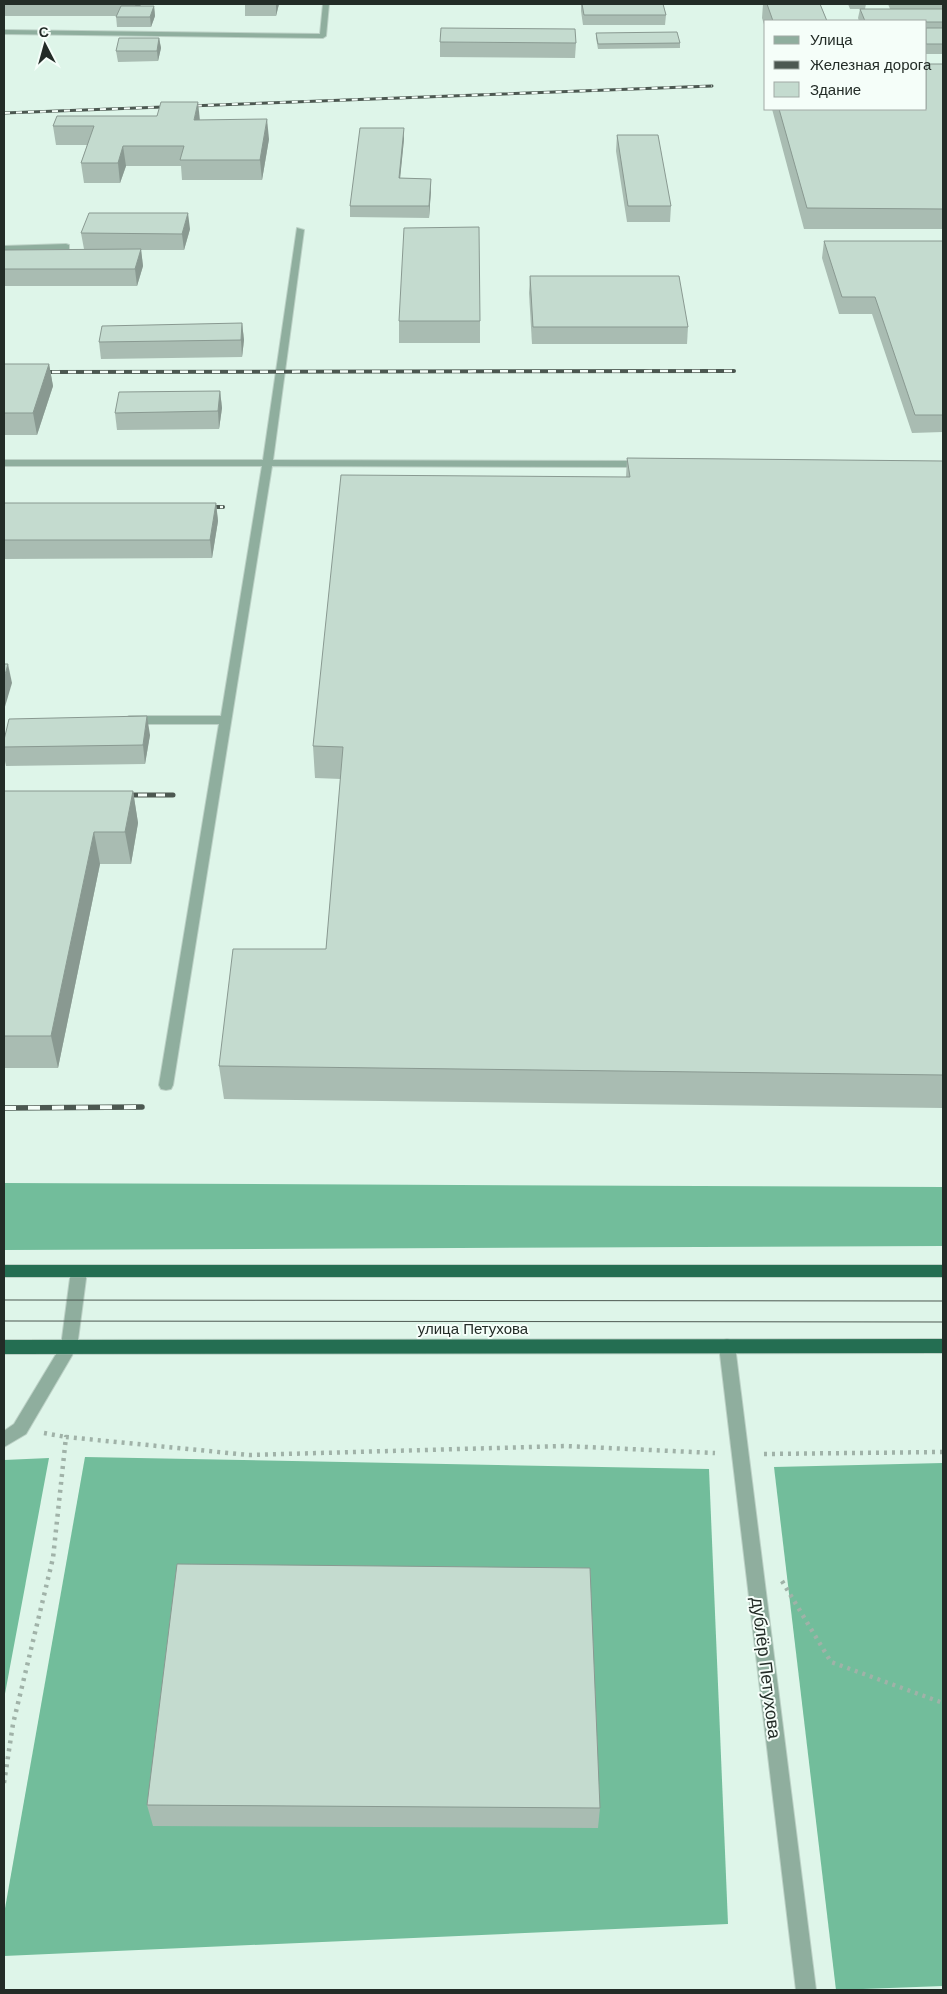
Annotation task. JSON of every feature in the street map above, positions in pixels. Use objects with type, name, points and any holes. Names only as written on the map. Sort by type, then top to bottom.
[{"type":"highway","points":[[4,1272],[943,1271]]},
{"type":"highway","name":"улица Петухова","points":[[4,1347],[943,1346]]},
{"type":"street","points":[[4,32],[324,36],[326,4]]},
{"type":"street","points":[[166,1085],[268,463],[300,230]]},
{"type":"street","points":[[4,249],[66,247]]},
{"type":"street","points":[[4,463],[655,464]]},
{"type":"street","points":[[118,720],[226,720]]},
{"type":"street","points":[[4,1440],[20,1429],[69,1347],[79,1271]]},
{"type":"street","name":"дублёр Петухова","points":[[726,1346],[806,1990]]},
{"type":"path","points":[[4,1782],[13,1724],[53,1558],[66,1437],[249,1455],[566,1446],[740,1454],[943,1452]]},
{"type":"path","points":[[778,1574],[831,1662],[943,1703]]},
{"type":"green space","points":[[4,1183],[943,1187],[943,1246],[4,1250]]},
{"type":"green space","points":[[85,1457],[709,1469],[728,1924],[4,1956],[4,1914]]},
{"type":"green space","points":[[49,1458],[4,1699],[4,1460]]},
{"type":"green space","points":[[943,1463],[943,1986],[836,1990],[774,1467]]},
{"type":"building","points":[[582,4],[663,4],[666,15],[584,15]]},
{"type":"building","points":[[767,4],[820,4],[827,20],[773,20]]},
{"type":"building","points":[[121,6],[154,6],[150,17],[116,17]]},
{"type":"building","points":[[860,9],[943,9],[943,22],[927,22],[927,20],[865,20]]},
{"type":"building","points":[[441,28],[575,29],[576,43],[440,42]]},
{"type":"building","points":[[927,28],[943,28],[943,44],[927,44]]},
{"type":"building","points":[[677,32],[680,43],[598,44],[596,33]]},
{"type":"building","points":[[119,38],[159,38],[157,51],[116,51]]},
{"type":"building","points":[[927,64],[943,64],[943,209],[807,208],[779,110],[927,110]]},
{"type":"building","points":[[161,102],[198,102],[194,120],[267,119],[260,160],[180,160],[184,146],[123,146],[118,163],[81,163],[94,126],[53,126],[57,116],[157,116]]},
{"type":"building","points":[[360,128],[404,128],[399,178],[431,179],[429,206],[350,206]]},
{"type":"building","points":[[617,135],[658,135],[671,206],[628,206]]},
{"type":"building","points":[[89,213],[188,213],[182,234],[81,233]]},
{"type":"building","points":[[479,227],[480,321],[399,321],[404,228]]},
{"type":"building","points":[[824,241],[943,241],[943,415],[915,415],[875,297],[842,297]]},
{"type":"building","points":[[141,249],[135,269],[4,269],[4,250]]},
{"type":"building","points":[[530,276],[679,276],[688,327],[533,327]]},
{"type":"building","points":[[242,323],[241,340],[99,342],[102,326]]},
{"type":"building","points":[[4,364],[49,364],[33,413],[4,413]]},
{"type":"building","points":[[220,391],[218,411],[115,413],[119,392]]},
{"type":"building","points":[[627,458],[943,461],[943,1075],[219,1066],[233,949],[326,949],[343,747],[313,746],[341,475],[630,477]]},
{"type":"building","points":[[4,503],[216,503],[210,540],[4,540]]},
{"type":"building","points":[[4,664],[8,664],[4,678]]},
{"type":"building","points":[[147,716],[143,745],[4,747],[9,719]]},
{"type":"building","points":[[4,791],[133,791],[125,832],[94,832],[51,1036],[4,1036]]},
{"type":"building","points":[[177,1564],[590,1568],[600,1808],[147,1805]]},
{"type":"tram line","points":[[4,1300],[943,1301]]},
{"type":"tram line","points":[[4,1321],[943,1322]]},
{"type":"railway","points":[[4,113],[712,86]]},
{"type":"railway","points":[[36,372],[734,371]]},
{"type":"railway","points":[[204,507],[223,507]]},
{"type":"railway","points":[[120,795],[173,795]]},
{"type":"railway","points":[[4,1108],[142,1107]]}]
